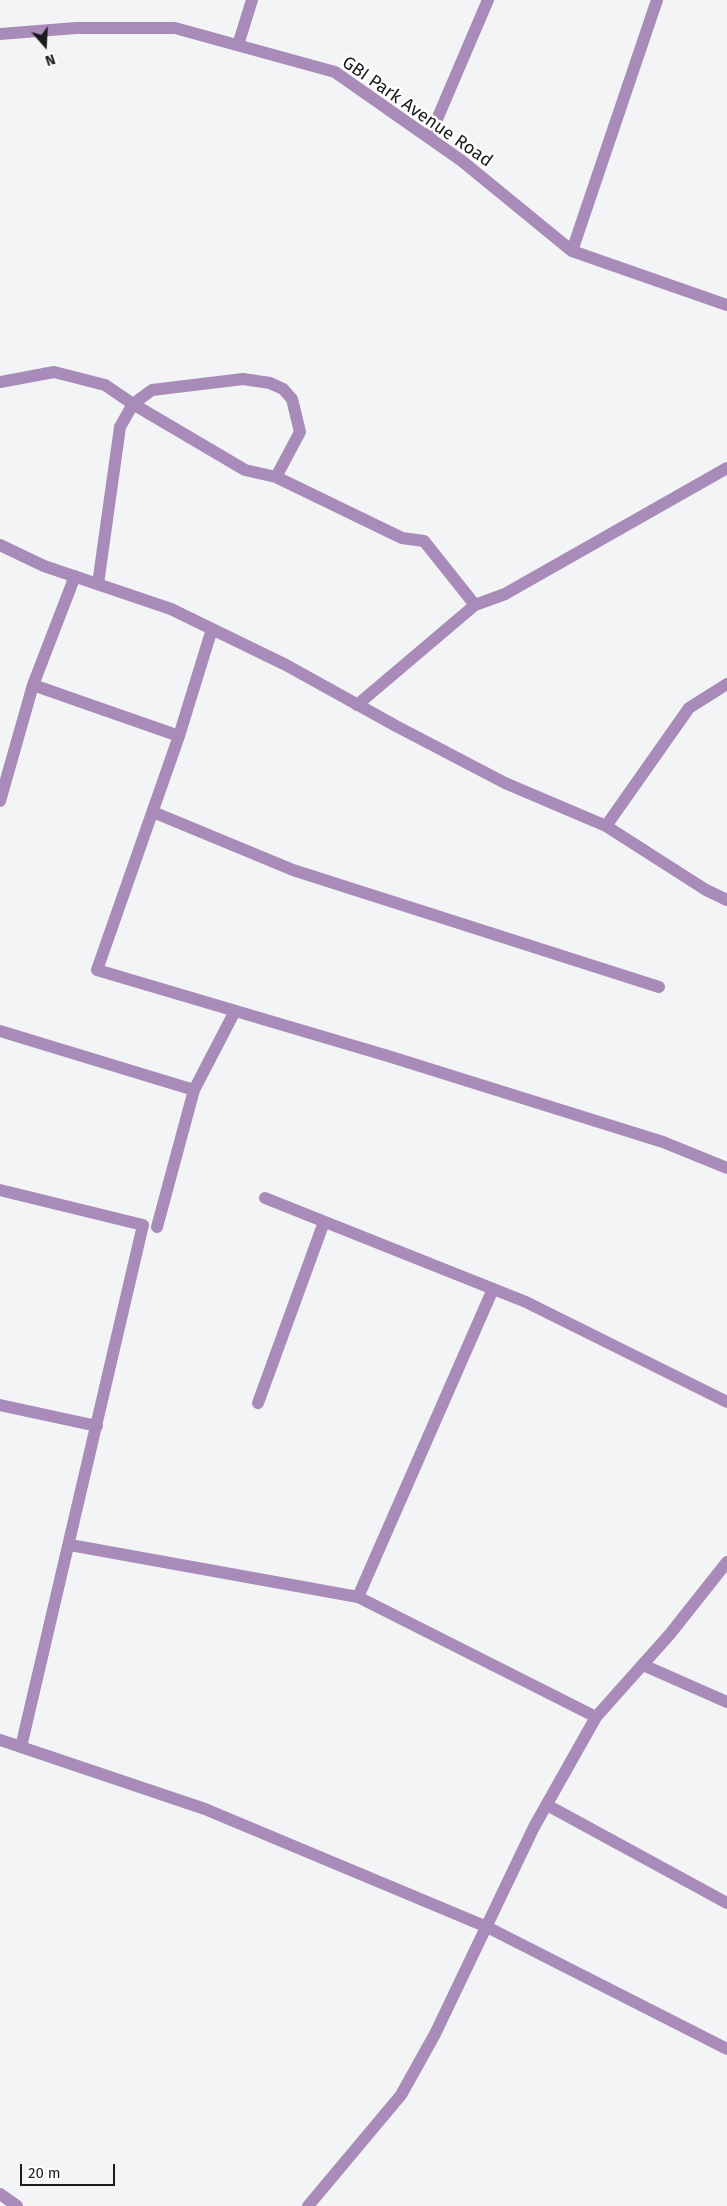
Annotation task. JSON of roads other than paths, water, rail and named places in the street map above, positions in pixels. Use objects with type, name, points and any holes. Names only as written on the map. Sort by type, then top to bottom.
[{"type":"street","points":[[238,45],[252,0]]},
{"type":"street","points":[[429,138],[488,0]]},
{"type":"street","points":[[572,251],[657,0]]},
{"type":"street","name":"GBI Park Avenue Road","points":[[0,34],[76,28],[175,28],[335,72],[462,161],[572,251],[727,305]]},
{"type":"street","points":[[0,382],[54,372],[105,385],[133,404],[245,470],[276,477],[402,538],[424,542],[475,605]]},
{"type":"street","points":[[98,584],[120,427],[133,404],[152,390],[243,379],[270,383],[283,389],[292,399],[300,432],[276,477]]},
{"type":"street","points":[[357,704],[475,605],[505,594],[727,468]]},
{"type":"street","points":[[0,546],[44,566],[171,609],[286,665],[505,783],[606,826],[706,890],[727,900]]},
{"type":"street","points":[[0,801],[33,685],[75,576]]},
{"type":"street","points":[[212,629],[179,736],[97,970],[388,1056],[663,1142],[727,1168]]},
{"type":"street","points":[[606,826],[689,708],[727,684]]},
{"type":"street","points":[[33,685],[179,736]]},
{"type":"street","points":[[153,812],[294,870],[659,987]]},
{"type":"street","points":[[157,1227],[194,1090],[235,1011]]},
{"type":"street","points":[[0,1031],[194,1090]]},
{"type":"street","points":[[0,1190],[143,1225],[70,1545],[21,1747]]},
{"type":"street","points":[[265,1198],[526,1302],[727,1402]]},
{"type":"street","points":[[258,1403],[324,1222]]},
{"type":"street","points":[[358,1597],[493,1288]]},
{"type":"street","points":[[0,1405],[97,1426]]},
{"type":"street","points":[[70,1545],[358,1597],[596,1717]]},
{"type":"street","points":[[308,2206],[401,2095],[435,2034],[547,1805],[596,1717],[643,1664],[727,1562]]},
{"type":"street","points":[[643,1664],[727,1702]]},
{"type":"street","points":[[0,1740],[205,1809],[487,1927],[727,2049]]},
{"type":"street","points":[[547,1805],[727,1903]]},
{"type":"street","points":[[0,2194],[18,2206]]}]
